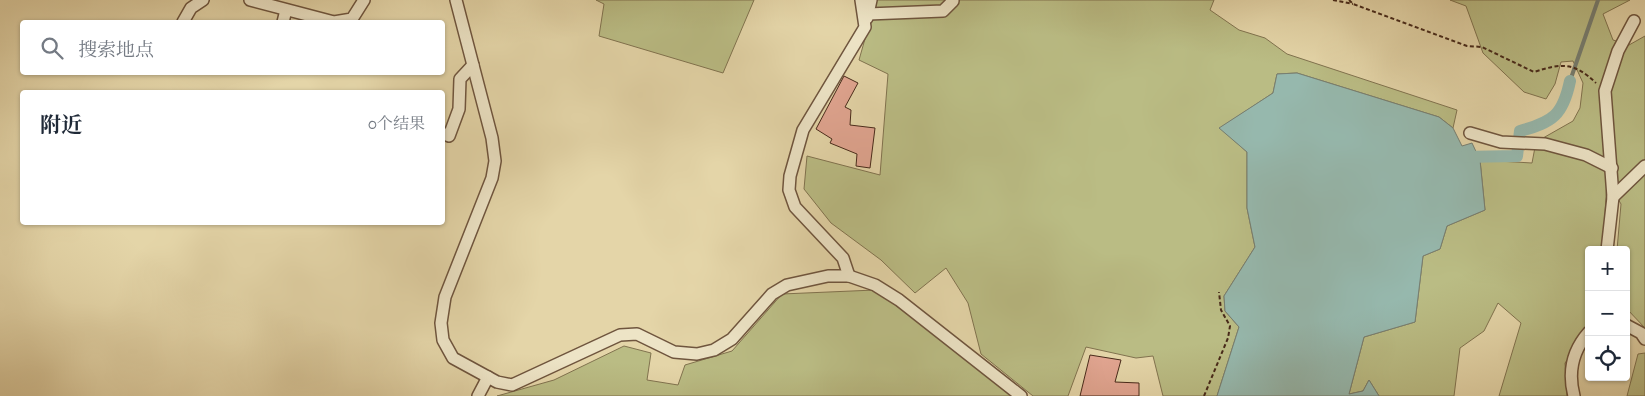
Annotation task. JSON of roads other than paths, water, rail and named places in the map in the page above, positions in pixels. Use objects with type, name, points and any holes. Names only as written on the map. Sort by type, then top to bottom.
[{"type":"street","points":[[184,20],[191,8],[203,0]]},
{"type":"street","points":[[250,0],[326,20]]},
{"type":"street","points":[[346,20],[352,19],[364,0]]},
{"type":"street","points":[[456,0],[492,138],[494,161],[492,178],[444,297],[441,323],[443,340],[453,358],[497,382],[512,385],[620,335],[637,334],[674,352],[697,354],[714,350],[732,339],[772,294],[787,285],[828,276],[849,276],[875,285],[899,300],[1021,396]]},
{"type":"street","points":[[861,0],[864,27]]},
{"type":"street","points":[[849,276],[842,258],[795,207],[789,190],[790,176],[803,130],[864,27],[871,0]]},
{"type":"street","points":[[868,14],[942,11],[953,1]]},
{"type":"street","points":[[284,20],[286,10]]},
{"type":"street","points":[[1607,246],[1613,197],[1605,91],[1618,51],[1634,21]]},
{"type":"street","points":[[445,134],[449,136],[460,109],[460,79],[473,65]]},
{"type":"street","points":[[1470,133],[1501,142],[1538,143],[1586,155],[1612,168]]},
{"type":"street","points":[[1613,197],[1645,166]]},
{"type":"street","points":[[1630,327],[1641,333],[1645,339]]},
{"type":"street","points":[[1574,396],[1570,367],[1586,336]]},
{"type":"street","points":[[478,396],[488,377]]},
{"type":"water","points":[[1297,73],[1439,117],[1453,128],[1462,146],[1472,143],[1480,160],[1485,210],[1447,226],[1440,249],[1423,256],[1415,322],[1364,337],[1349,394],[1363,391],[1369,380],[1379,396],[1217,396],[1239,327],[1225,311],[1224,296],[1255,247],[1247,208],[1247,152],[1219,128],[1273,93],[1277,74]]},
{"type":"waterway","points":[[1570,81],[1598,0]]},
{"type":"waterway","points":[[1462,157],[1517,156],[1520,131],[1541,124],[1555,115],[1564,102],[1570,81]]}]
